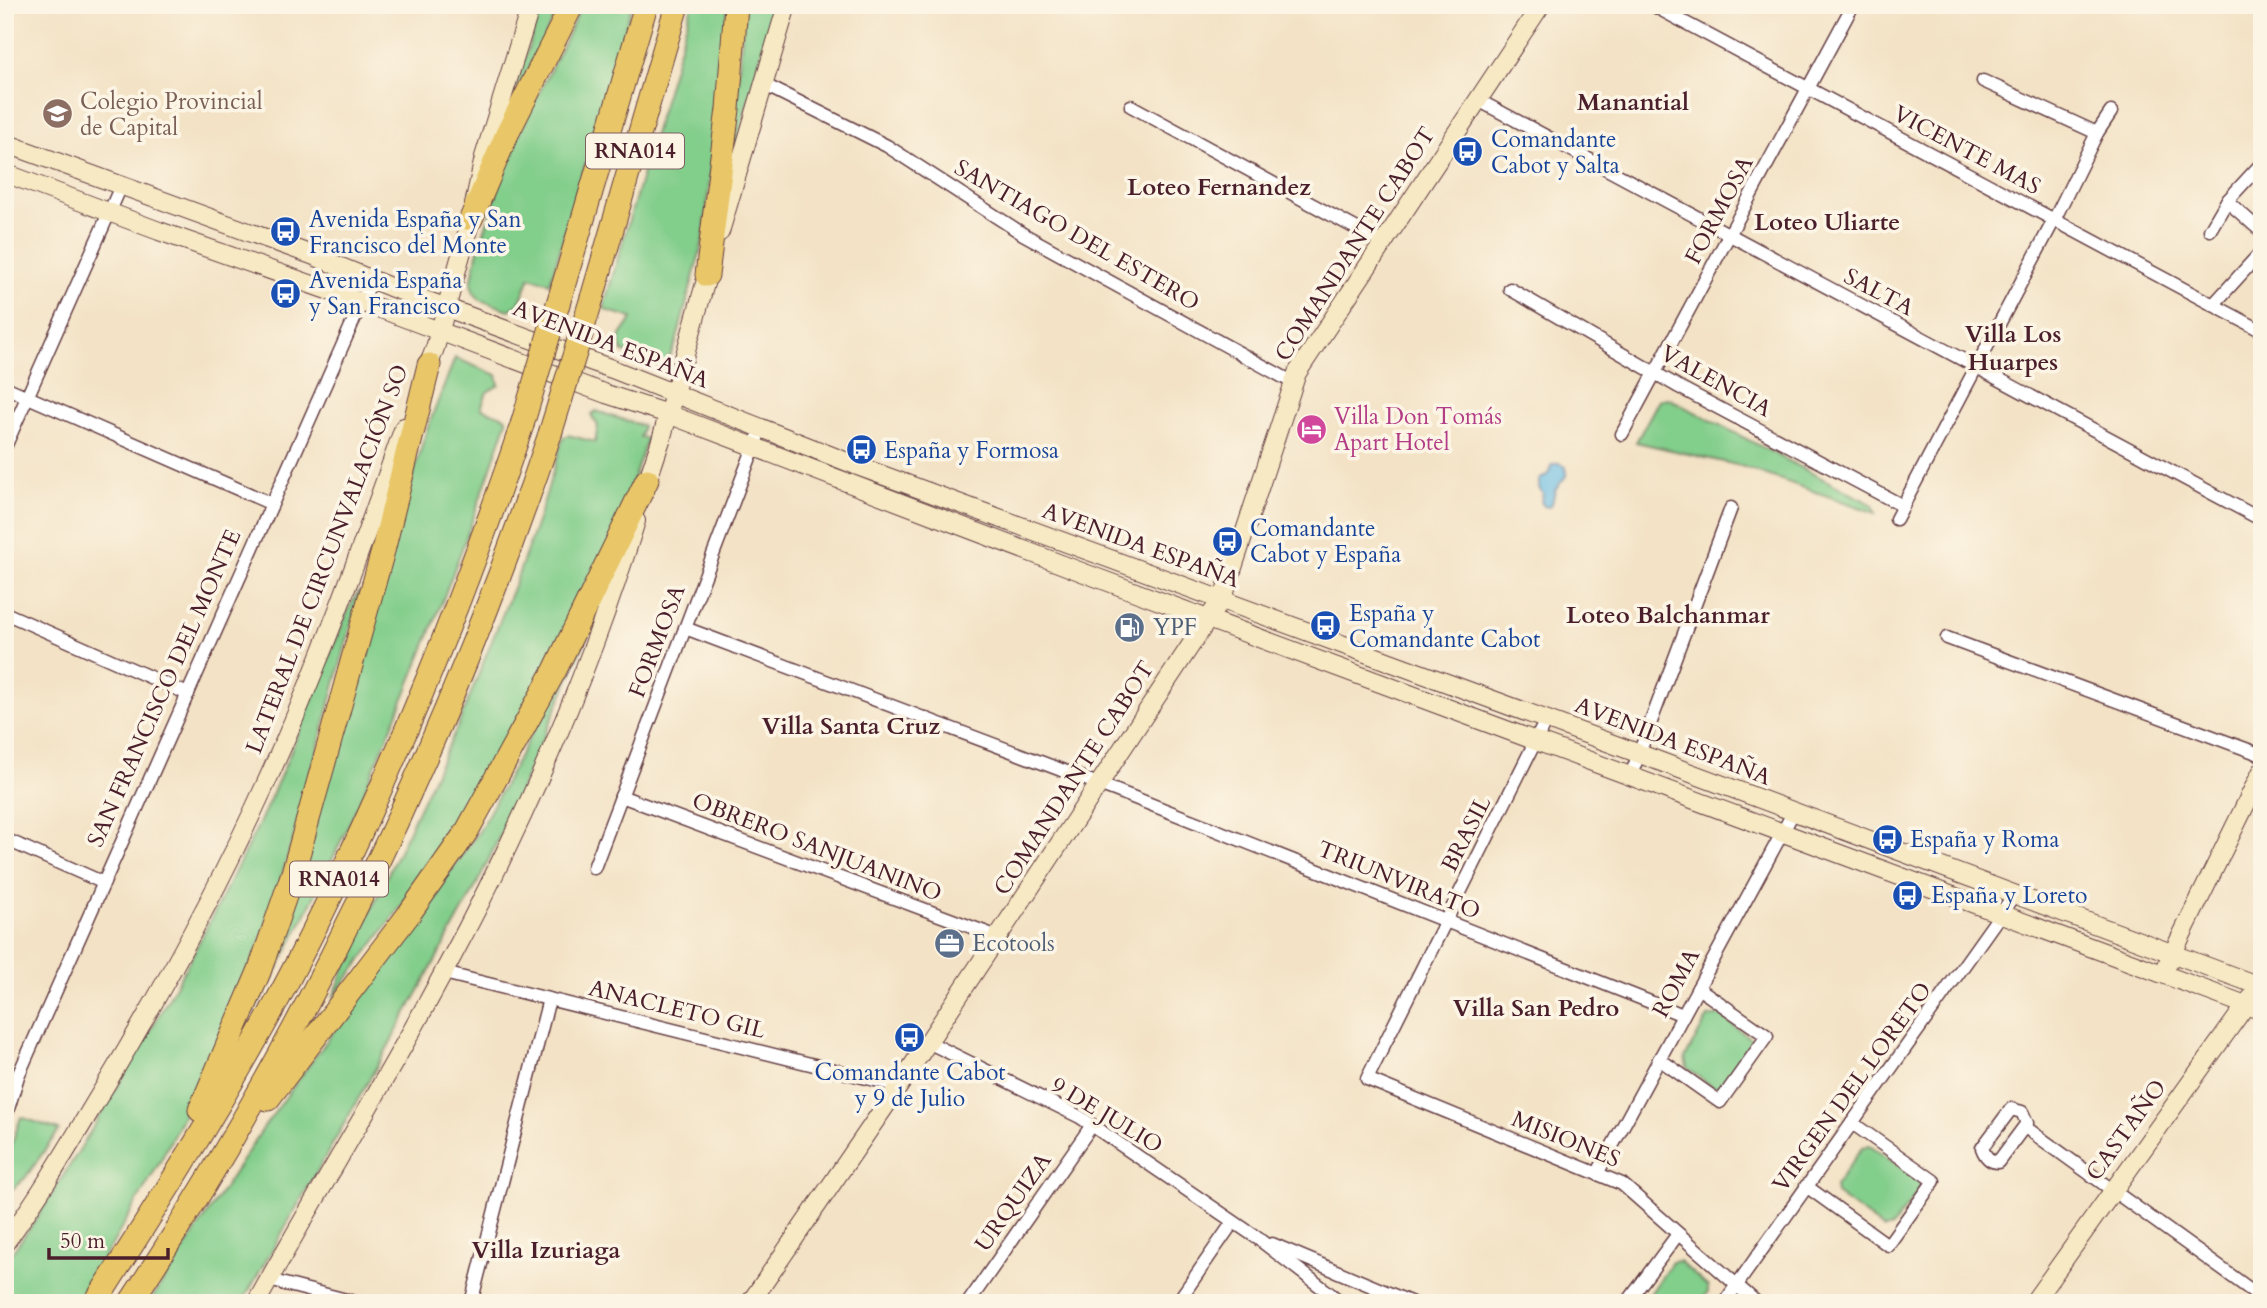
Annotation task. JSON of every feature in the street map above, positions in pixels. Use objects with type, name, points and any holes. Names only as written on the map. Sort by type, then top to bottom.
[{"type":"highway","points":[[471,219],[507,134],[572,5]]},
{"type":"highway","name":"RNA014","points":[[95,1303],[188,1156],[264,1026],[347,862],[433,667],[485,533],[522,425],[646,5]]},
{"type":"highway","name":"RNA014","points":[[130,1303],[222,1156],[313,992],[407,800],[482,622],[550,434],[677,5]]},
{"type":"highway","points":[[707,275],[728,109],[736,5]]},
{"type":"highway","points":[[148,1220],[228,1047],[259,972],[284,900],[383,551],[429,365]]},
{"type":"highway","points":[[222,1156],[332,1016],[461,840],[555,670],[647,480]]},
{"type":"main road","name":"LATERAL DE CIRCUNVALACIÓN SO","points":[[9,1232],[78,1131],[159,993],[250,816],[281,749],[326,641],[429,365],[471,219],[484,158],[531,5]]},
{"type":"main road","points":[[256,1303],[444,973],[510,842],[591,654],[636,522],[788,5]]},
{"type":"main road","name":"COMANDANTE CABOT","points":[[750,1303],[899,1086],[1224,595],[1297,373],[1541,5]]},
{"type":"main road","name":"AVENIDA ESPAÑA","points":[[5,143],[296,249],[612,369],[761,429],[1220,601],[1640,754],[2260,987]]},
{"type":"main road","name":"AVENIDA ESPAÑA","points":[[5,173],[362,302],[606,394],[668,414],[1208,619],[2254,1008]]},
{"type":"main road","points":[[2163,974],[2262,771]]},
{"type":"main road","name":"CASTAÑO","points":[[2033,1303],[2113,1191],[2254,1008],[2260,987]]},
{"type":"street","name":"VICENTE MAS","points":[[1652,5],[2262,331]]},
{"type":"street","name":"FORMOSA","points":[[1622,434],[1853,5]]},
{"type":"street","points":[[1983,81],[2097,133]]},
{"type":"street","name":"SANTIAGO DEL ESTERO","points":[[765,85],[887,146],[1023,234],[1294,383]]},
{"type":"street","name":"SALTA","points":[[1478,100],[2262,520]]},
{"type":"street","points":[[1131,106],[1383,243]]},
{"type":"street","points":[[1896,519],[2097,133],[2111,112]]},
{"type":"street","points":[[2210,230],[2227,201],[2262,163]]},
{"type":"street","points":[[5,447],[121,186]]},
{"type":"street","points":[[2227,201],[2262,233]]},
{"type":"street","points":[[2214,305],[2262,251]]},
{"type":"street","name":"SAN FRANCISCO DEL MONTE","points":[[5,1119],[18,1076],[372,279]]},
{"type":"street","name":"VALENCIA","points":[[1510,289],[1655,372],[1903,506]]},
{"type":"street","points":[[5,387],[272,504]]},
{"type":"street","name":"FORMOSA","points":[[594,868],[761,429]]},
{"type":"street","points":[[1631,775],[1731,508]]},
{"type":"street","points":[[5,613],[188,694]]},
{"type":"street","name":"TRIUNVIRATO","points":[[685,628],[1098,785],[1683,1015]]},
{"type":"street","points":[[1947,638],[2262,755]]},
{"type":"street","name":"BRASIL","points":[[1367,1079],[1546,720]]},
{"type":"street","name":"OBRERO SANJUANINO","points":[[621,796],[998,937]]},
{"type":"street","name":"ROMA","points":[[1597,1174],[1793,813]]},
{"type":"street","points":[[5,839],[104,883]]},
{"type":"street","name":"VIRGEN DEL LORETO","points":[[1724,1303],[2014,895]]},
{"type":"street","name":"ANACLETO GIL","points":[[444,973],[899,1086]]},
{"type":"street","points":[[1659,1059],[1720,1102],[1767,1036],[1698,988]]},
{"type":"street","points":[[471,1303],[549,999]]},
{"type":"street","name":"9 DE JULIO","points":[[928,1042],[1093,1125],[1256,1237],[1342,1303]]},
{"type":"street","points":[[5,1071],[18,1076]]},
{"type":"street","name":"MISIONES","points":[[1367,1079],[1622,1184],[1757,1303]]},
{"type":"street","points":[[1807,1186],[1888,1245],[1934,1181],[1852,1123]]},
{"type":"street","name":"URQUIZA","points":[[968,1303],[1093,1125]]},
{"type":"street","points":[[2025,1127],[2262,1298]]},
{"type":"street","points":[[1177,1303],[1233,1222]]},
{"type":"street","points":[[1627,1303],[1678,1234]]},
{"type":"street","name":"9 DE JULIO","points":[[1256,1237],[1412,1303]]},
{"type":"street","points":[[268,1280],[358,1303]]},
{"type":"green space","points":[[542,5],[560,5],[519,88],[516,86]]},
{"type":"green space","points":[[582,5],[632,5],[550,283],[530,277],[519,304],[509,310],[480,300],[474,293],[471,284],[477,254],[510,153]]},
{"type":"green space","points":[[692,5],[728,5],[704,237],[676,343],[670,356],[660,367],[622,351],[621,336],[632,318],[605,310],[605,302]]},
{"type":"green space","points":[[745,5],[774,5],[729,172]]},
{"type":"green space","points":[[455,358],[497,375],[499,385],[487,392],[481,408],[505,417],[507,421],[453,573],[393,724],[326,872],[252,1016],[426,432]]},
{"type":"green space","points":[[1668,398],[1873,505],[1876,513],[1741,466],[1636,442],[1659,400]]},
{"type":"green space","points":[[596,411],[643,426],[640,437],[647,439],[611,544],[469,815],[333,998],[349,957],[459,723],[517,578],[563,438],[568,435],[595,442],[598,426],[591,415]]},
{"type":"green space","points":[[358,592],[292,843],[261,941],[198,1086],[161,1160],[75,1303],[5,1303],[5,1262],[35,1221],[80,1149],[192,956],[258,826]]},
{"type":"green space","points":[[586,633],[587,637],[573,670],[473,892],[242,1303],[149,1303],[264,1127],[478,833]]},
{"type":"green space","points":[[1720,1015],[1752,1040],[1723,1083],[1719,1087],[1713,1087],[1687,1068],[1685,1058],[1708,1017]]},
{"type":"green space","points":[[21,1117],[59,1130],[25,1178],[9,1192],[5,1190],[7,1157]]},
{"type":"green space","points":[[1870,1146],[1919,1180],[1920,1189],[1892,1227],[1884,1229],[1836,1194],[1835,1186],[1862,1148]]},
{"type":"green space","points":[[1679,1261],[1708,1287],[1701,1303],[1644,1303],[1672,1262]]},
{"type":"water","points":[[1559,463],[1566,467],[1566,476],[1555,490],[1552,504],[1544,506],[1541,502],[1543,494],[1539,488],[1539,480],[1548,474],[1552,465]]},
{"type":"place","name":"Colegio Provincial de Capital","points":[[57,114]]},
{"type":"place","name":"Comandante Cabot y Salta","points":[[1468,152]]},
{"type":"place","name":"Avenida España y San Francisco del Monte","points":[[286,232]]},
{"type":"place","name":"Avenida España y San Francisco","points":[[286,293]]},
{"type":"place","name":"Villa Don Tomás Apart Hotel","points":[[1311,429]]},
{"type":"place","name":"España y Formosa","points":[[861,450]]},
{"type":"place","name":"Comandante Cabot y España","points":[[1227,541]]},
{"type":"place","name":"España y Comandante Cabot","points":[[1326,626]]},
{"type":"place","name":"YPF","points":[[1130,627]]},
{"type":"place","name":"España y Roma","points":[[1887,839]]},
{"type":"place","name":"España y Loreto","points":[[1908,895]]},
{"type":"place","name":"Ecotools","points":[[949,943]]},
{"type":"place","name":"Comandante Cabot y 9 de Julio","points":[[910,1038]]},
{"type":"district","name":"Manantial","points":[[1633,102]]},
{"type":"district","name":"Loteo Fernandez","points":[[1219,187]]},
{"type":"district","name":"Loteo Uliarte","points":[[1827,222]]},
{"type":"district","name":"Villa Los Huarpes","points":[[2013,348]]},
{"type":"district","name":"Loteo Balchanmar","points":[[1668,615]]},
{"type":"district","name":"Villa Santa Cruz","points":[[851,726]]},
{"type":"district","name":"Villa San Pedro","points":[[1536,1008]]},
{"type":"district","name":"Villa Izuriaga","points":[[546,1250]]}]
